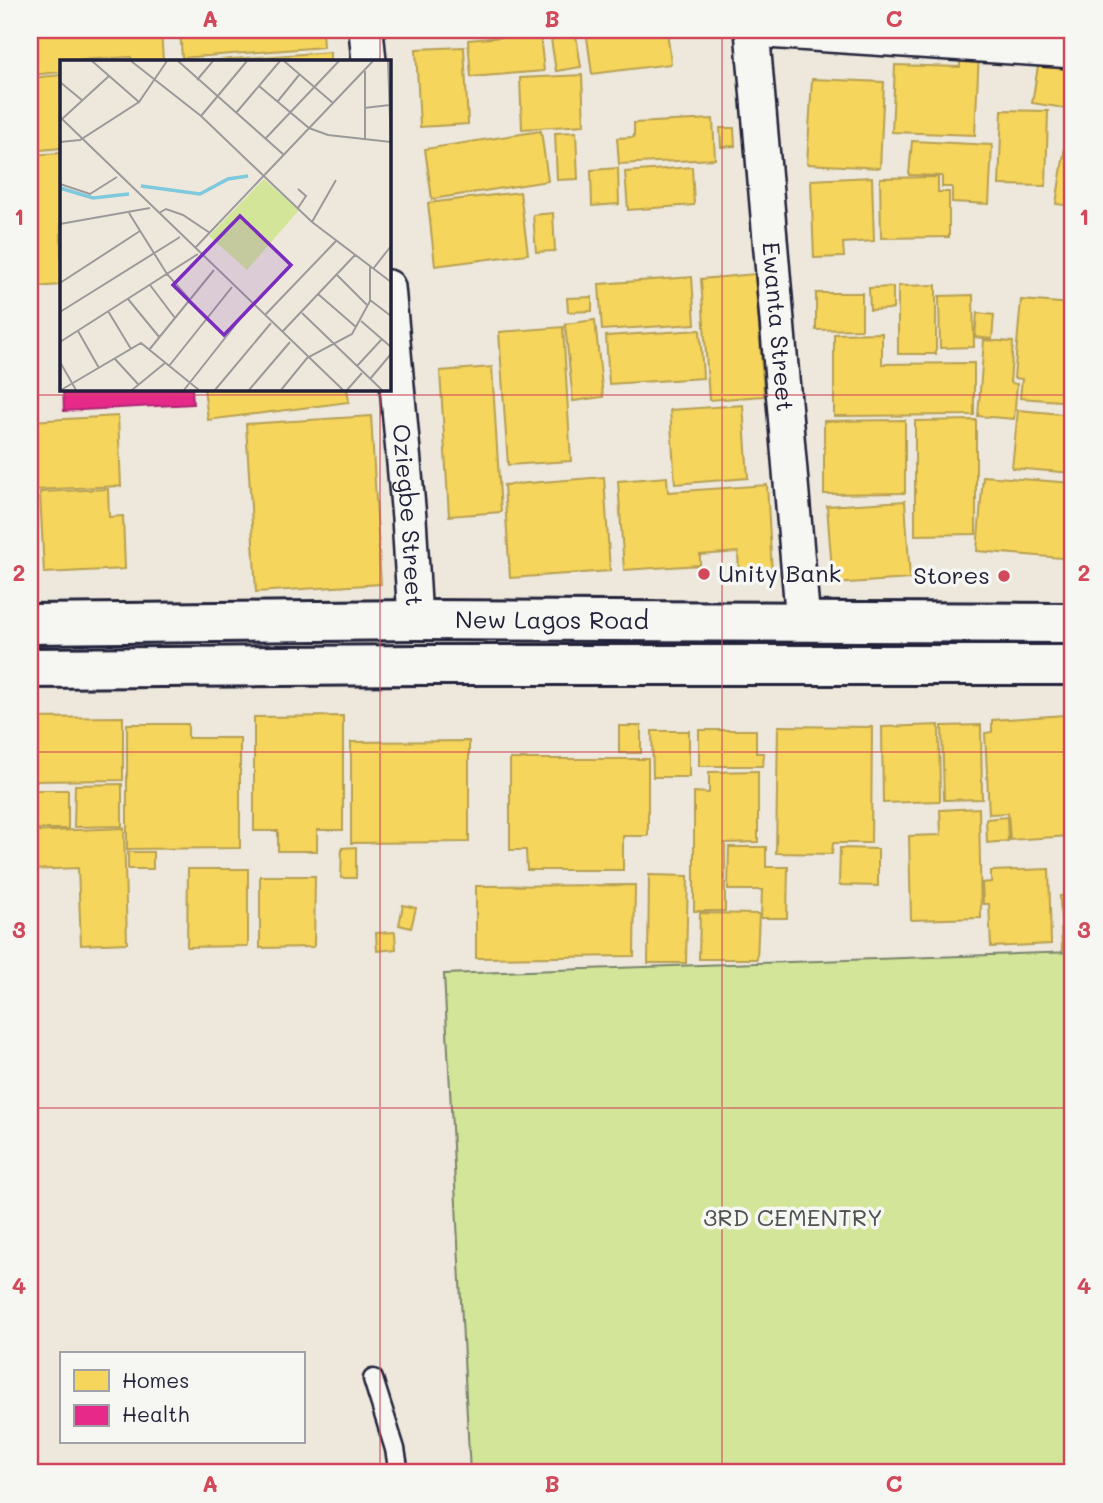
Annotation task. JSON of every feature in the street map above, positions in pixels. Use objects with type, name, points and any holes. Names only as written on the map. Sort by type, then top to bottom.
[{"type":"main road","name":"New Lagos Road","points":[[30,624],[415,620],[1073,623]]},
{"type":"main road","name":"New Lagos Road","points":[[30,668],[1073,665]]},
{"type":"street","points":[[366,30],[369,60]]},
{"type":"street","points":[[752,30],[1073,51]]},
{"type":"street","name":"Ewanta Street","points":[[752,30],[803,622]]},
{"type":"street","name":"Oziegbe Street","points":[[390,308],[409,518],[415,620]]},
{"type":"lane","points":[[373,1379],[396,1449],[400,1473]]},
{"type":"green space","name":"3RD CEMENTRY","points":[[1073,952],[1073,1473],[470,1473],[444,974]]},
{"type":"building: Homes","points":[[30,30],[161,30],[163,60],[132,60],[131,57],[60,60],[60,72],[30,75]]},
{"type":"building: Homes","points":[[180,30],[322,30],[323,47],[182,58]]},
{"type":"building: Homes","points":[[586,30],[667,30],[671,64],[592,74]]},
{"type":"building: Homes","points":[[540,34],[544,71],[471,77],[468,40]]},
{"type":"building: Homes","points":[[576,35],[581,67],[556,71],[551,39]]},
{"type":"building: Homes","points":[[464,47],[468,124],[420,127],[416,49]]},
{"type":"building: Homes","points":[[330,52],[330,60],[217,60]]},
{"type":"building: Homes","points":[[960,52],[979,53],[975,135],[892,132],[895,65],[960,67]]},
{"type":"building: Homes","points":[[1039,60],[1073,66],[1073,206],[1056,204],[1071,109],[1032,103]]},
{"type":"building: Homes","points":[[60,75],[60,148],[31,151],[30,78]]},
{"type":"building: Homes","points":[[582,75],[584,125],[522,129],[520,78]]},
{"type":"building: Homes","points":[[812,79],[884,82],[880,168],[807,164]]},
{"type":"building: Homes","points":[[1002,110],[1048,111],[1046,186],[999,185]]},
{"type":"building: Homes","points":[[713,119],[715,159],[619,164],[617,138],[634,137],[634,123]]},
{"type":"building: Homes","points":[[720,128],[734,128],[735,146],[721,147]]},
{"type":"building: Homes","points":[[541,131],[548,181],[432,199],[425,149]]},
{"type":"building: Homes","points":[[576,132],[578,179],[557,180],[555,133]]},
{"type":"building: Homes","points":[[912,141],[992,145],[989,204],[952,202],[952,187],[942,187],[942,176],[909,175]]},
{"type":"building: Homes","points":[[60,153],[60,285],[34,287],[30,233],[30,155]]},
{"type":"building: Homes","points":[[692,167],[694,205],[628,210],[625,172]]},
{"type":"building: Homes","points":[[618,168],[619,204],[592,206],[591,170]]},
{"type":"building: Homes","points":[[872,177],[874,241],[843,243],[844,257],[814,258],[811,180]]},
{"type":"building: Homes","points":[[938,177],[938,192],[949,192],[949,237],[881,238],[880,178]]},
{"type":"building: Homes","points":[[520,192],[528,254],[435,266],[428,203]]},
{"type":"building: Homes","points":[[553,213],[555,251],[536,252],[533,215]]},
{"type":"building: Homes","points":[[755,274],[764,396],[709,400],[701,279]]},
{"type":"building: Homes","points":[[692,277],[695,324],[602,330],[599,284]]},
{"type":"building: Homes","points":[[936,285],[936,354],[898,354],[898,286]]},
{"type":"building: Homes","points":[[893,287],[893,309],[870,310],[869,288]]},
{"type":"building: Homes","points":[[816,293],[862,293],[862,329],[816,330]]},
{"type":"building: Homes","points":[[973,295],[974,347],[940,348],[939,296]]},
{"type":"building: Homes","points":[[592,297],[592,311],[568,312],[567,298]]},
{"type":"building: Homes","points":[[1021,300],[1073,304],[1073,402],[1020,398],[1022,379],[1014,378]]},
{"type":"building: Homes","points":[[977,313],[994,315],[992,339],[975,337]]},
{"type":"building: Homes","points":[[595,320],[603,397],[573,401],[565,324]]},
{"type":"building: Homes","points":[[563,327],[571,461],[508,465],[499,332]]},
{"type":"building: Homes","points":[[700,330],[703,378],[609,384],[606,336]]},
{"type":"building: Homes","points":[[882,333],[882,364],[974,363],[974,415],[834,416],[834,334]]},
{"type":"building: Homes","points":[[984,340],[1013,342],[1010,383],[1017,384],[1014,419],[978,416]]},
{"type":"building: Homes","points":[[492,367],[501,512],[449,516],[440,371]]},
{"type":"building: Homes","points":[[204,390],[347,390],[349,402],[208,420]]},
{"type":"building: Homes","points":[[743,405],[748,478],[675,484],[670,410]]},
{"type":"building: Homes","points":[[1018,410],[1073,415],[1073,473],[1012,468]]},
{"type":"building: Homes","points":[[118,416],[121,486],[32,490],[30,421]]},
{"type":"building: Homes","points":[[371,416],[381,584],[256,592],[246,424]]},
{"type":"building: Homes","points":[[905,420],[905,493],[824,494],[824,421]]},
{"type":"building: Homes","points":[[976,420],[976,534],[915,535],[915,421]]},
{"type":"building: Homes","points":[[983,476],[1073,483],[1073,559],[977,551]]},
{"type":"building: Homes","points":[[604,477],[610,571],[510,578],[504,485]]},
{"type":"building: Homes","points":[[667,477],[668,492],[767,485],[772,573],[739,576],[738,552],[700,555],[700,565],[624,570],[618,481]]},
{"type":"building: Homes","points":[[108,489],[109,517],[123,516],[125,569],[44,573],[40,492]]},
{"type":"building: Homes","points":[[905,501],[910,579],[833,584],[827,506]]},
{"type":"building: Homes","points":[[1064,715],[1070,836],[1010,840],[1008,813],[989,814],[985,733],[992,732],[992,720]]},
{"type":"building: Homes","points":[[343,716],[343,830],[317,830],[317,851],[278,851],[278,831],[254,831],[254,717]]},
{"type":"building: Homes","points":[[123,717],[123,780],[30,781],[30,718]]},
{"type":"building: Homes","points":[[127,724],[188,724],[188,738],[240,738],[240,848],[127,849]]},
{"type":"building: Homes","points":[[939,725],[940,801],[883,803],[882,727]]},
{"type":"building: Homes","points":[[981,725],[982,799],[944,800],[942,726]]},
{"type":"building: Homes","points":[[619,726],[641,726],[641,753],[619,753]]},
{"type":"building: Homes","points":[[778,726],[872,727],[871,843],[833,843],[832,854],[776,853]]},
{"type":"building: Homes","points":[[699,730],[756,730],[756,753],[764,753],[763,766],[699,766]]},
{"type":"building: Homes","points":[[652,731],[689,731],[689,777],[653,777]]},
{"type":"building: Homes","points":[[469,741],[469,842],[351,843],[351,742]]},
{"type":"building: Homes","points":[[510,759],[648,759],[648,836],[623,836],[623,870],[527,870],[526,850],[510,850]]},
{"type":"building: Homes","points":[[758,771],[758,842],[725,843],[725,911],[694,911],[694,792],[709,793],[709,772]]},
{"type":"building: Homes","points":[[122,784],[122,826],[74,827],[75,785]]},
{"type":"building: Homes","points":[[30,790],[68,790],[68,829],[30,829]]},
{"type":"building: Homes","points":[[979,808],[981,918],[911,920],[909,836],[941,835],[940,810]]},
{"type":"building: Homes","points":[[1007,817],[1008,841],[987,843],[986,819]]},
{"type":"building: Homes","points":[[124,828],[127,943],[81,945],[78,868],[30,870],[30,832]]},
{"type":"building: Homes","points":[[356,847],[356,878],[341,878],[342,848]]},
{"type":"building: Homes","points":[[729,847],[766,847],[766,867],[788,867],[787,918],[761,918],[762,890],[728,890]]},
{"type":"building: Homes","points":[[840,848],[878,849],[878,886],[839,885]]},
{"type":"building: Homes","points":[[128,852],[153,852],[153,869],[128,869]]},
{"type":"building: Homes","points":[[188,869],[248,869],[248,946],[187,947]]},
{"type":"building: Homes","points":[[1049,869],[1051,944],[991,947],[989,904],[983,904],[982,883],[991,882],[991,871]]},
{"type":"building: Homes","points":[[649,875],[688,876],[686,963],[648,963]]},
{"type":"building: Homes","points":[[260,876],[315,876],[314,947],[260,948]]},
{"type":"building: Homes","points":[[635,885],[634,956],[476,958],[476,886]]},
{"type":"building: Homes","points":[[1073,895],[1073,949],[1062,950],[1060,896]]},
{"type":"building: Homes","points":[[403,905],[416,908],[411,928],[399,925]]},
{"type":"building: Homes","points":[[700,913],[759,914],[757,959],[699,959]]},
{"type":"building: Homes","points":[[395,932],[396,949],[377,951],[376,933]]},
{"type":"building: Health","points":[[63,390],[192,390],[193,404],[64,411]]},
{"type":"place","name":"Unity Bank","points":[[704,574]]},
{"type":"place","name":"Stores","points":[[1004,576]]}]
